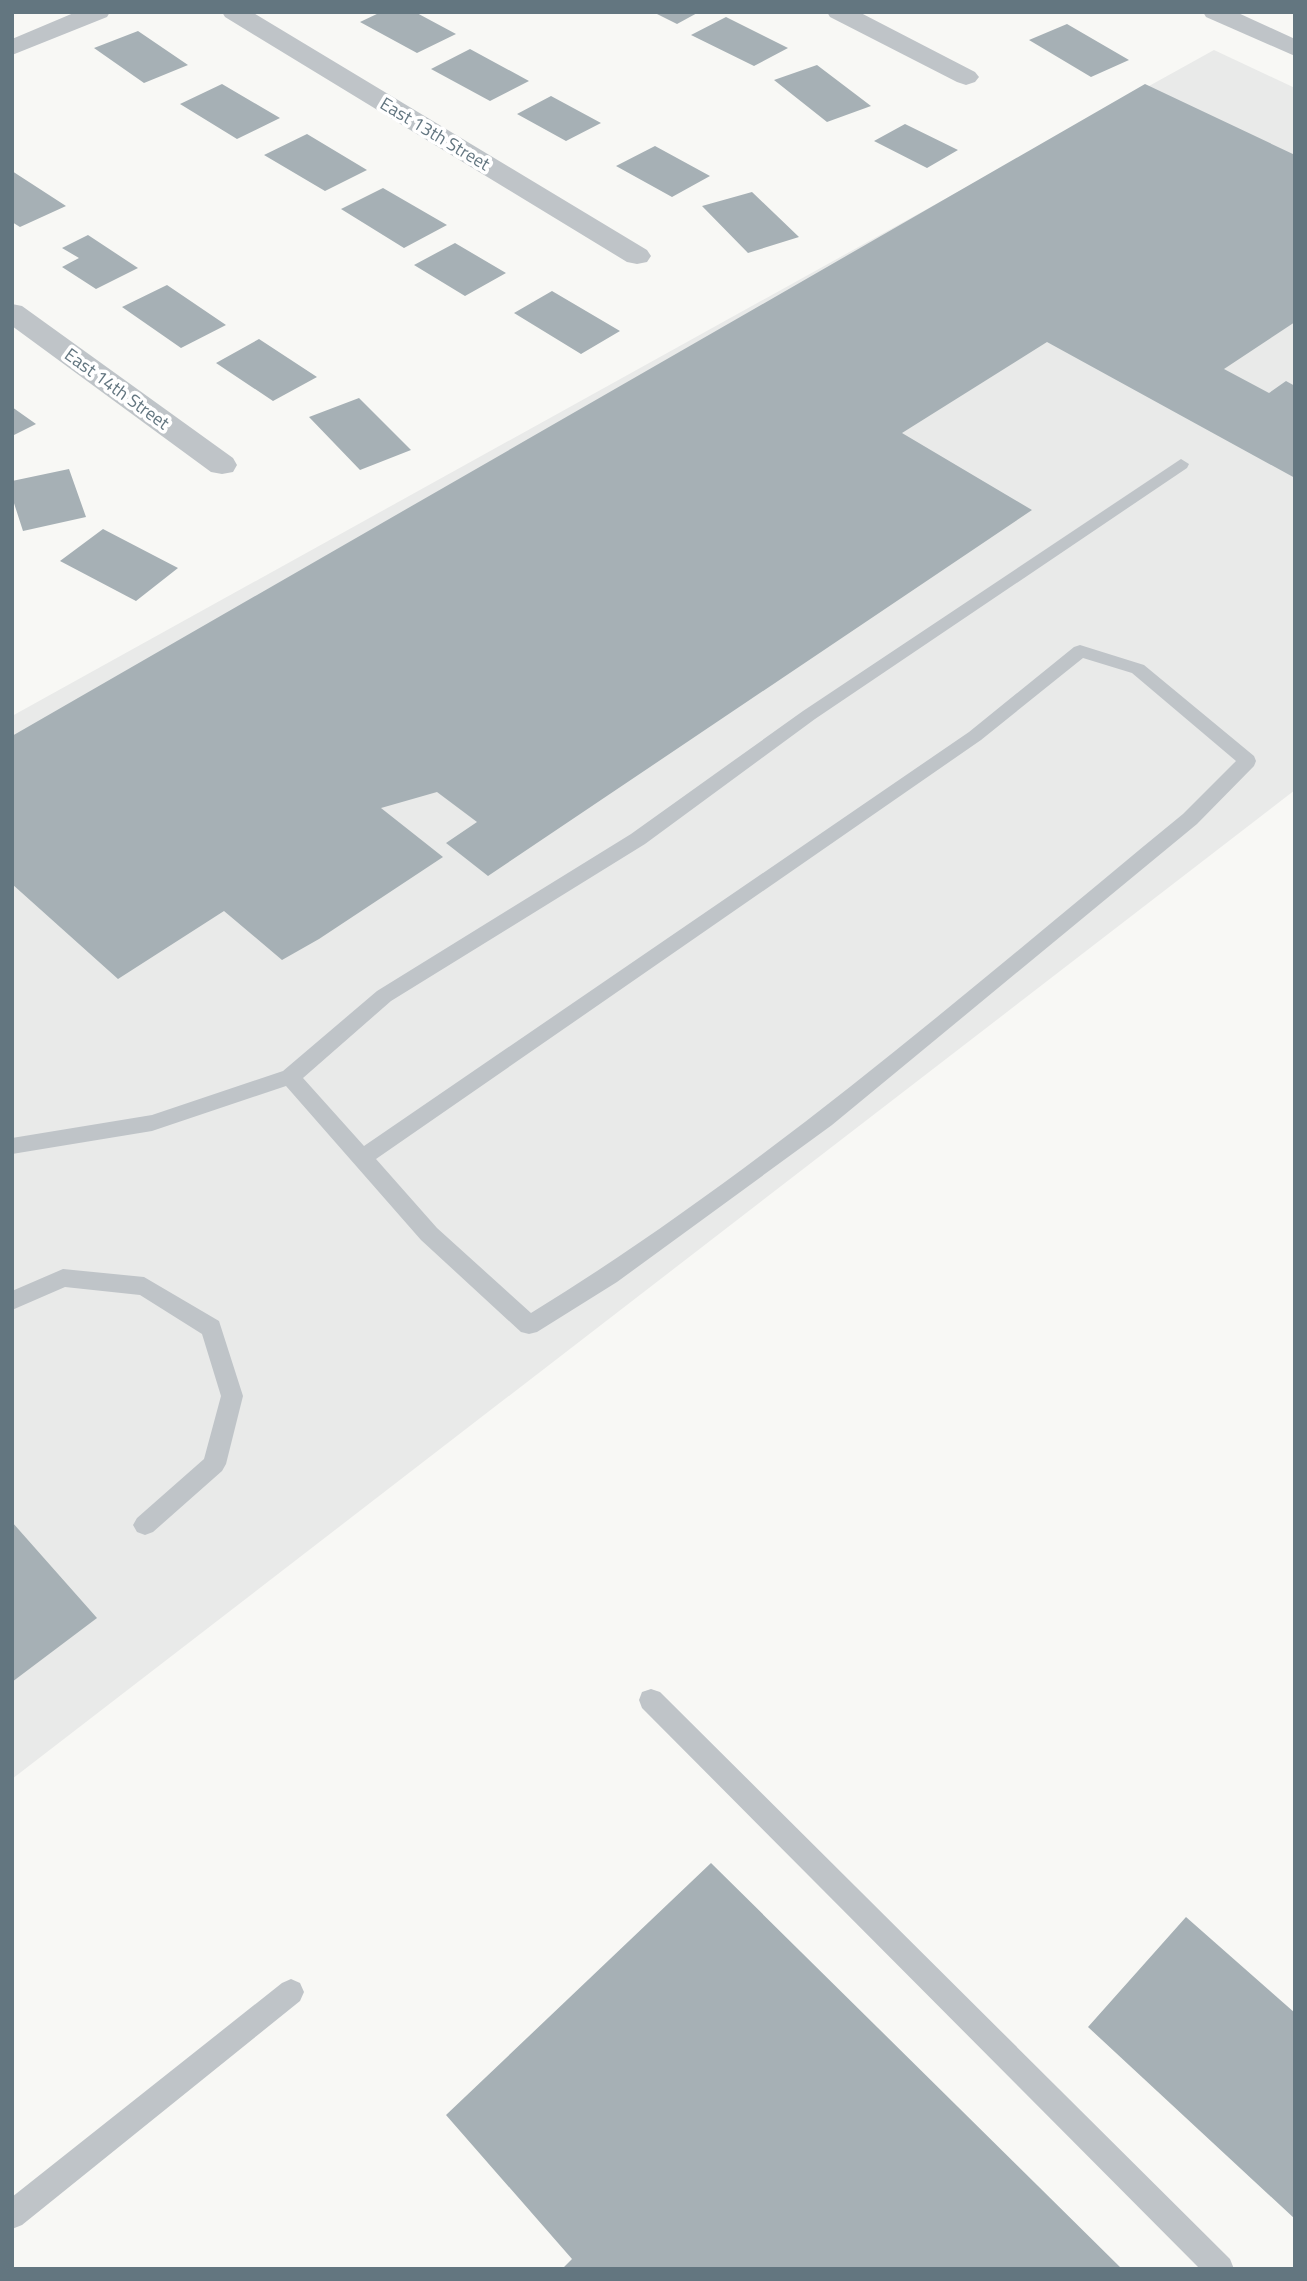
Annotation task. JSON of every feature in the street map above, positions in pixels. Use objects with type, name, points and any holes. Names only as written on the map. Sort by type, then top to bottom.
[{"type":"street","points":[[12,48],[99,12]]},
{"type":"street","name":"East 13th Street","points":[[233,12],[638,256]]},
{"type":"street","points":[[839,12],[966,76]]},
{"type":"street","points":[[1214,12],[1295,49]]},
{"type":"street","name":"East 14th Street","points":[[12,312],[222,465]]},
{"type":"lane","points":[[12,1146],[152,1123],[290,1077],[384,996],[638,839],[809,715],[1181,464]]},
{"type":"lane","points":[[290,1077],[429,1234],[529,1325],[609,1276],[825,1119],[1190,819],[1247,761],[1138,669],[1080,651],[975,736],[362,1158]]},
{"type":"lane","points":[[12,1301],[63,1279],[144,1286],[211,1328],[233,1396],[214,1464],[145,1525]]},
{"type":"lane","points":[[651,1700],[1220,2269]]},
{"type":"lane","points":[[12,2215],[291,1992]]},
{"type":"shaded area","points":[[1214,50],[1295,88],[1295,790],[12,1779],[12,716]]},
{"type":"building","points":[[381,12],[415,12],[456,34],[417,53],[360,22]]},
{"type":"building","points":[[653,12],[699,12],[677,24]]},
{"type":"building","points":[[726,17],[788,48],[754,66],[691,35]]},
{"type":"building","points":[[1067,24],[1129,60],[1091,77],[1029,40]]},
{"type":"building","points":[[138,31],[188,65],[144,83],[94,48]]},
{"type":"building","points":[[470,49],[529,81],[490,101],[431,69]]},
{"type":"building","points":[[817,65],[871,106],[827,122],[774,80]]},
{"type":"building","points":[[222,84],[280,118],[237,139],[180,104]]},
{"type":"building","points":[[1145,84],[1295,155],[1295,322],[1224,369],[1269,393],[1286,381],[1295,386],[1295,478],[1047,342],[902,433],[1032,510],[488,876],[446,843],[477,822],[437,792],[381,808],[443,857],[319,939],[282,960],[224,911],[118,979],[12,884],[12,736]]},
{"type":"building","points":[[551,96],[601,123],[566,141],[517,114]]},
{"type":"building","points":[[905,124],[958,150],[927,168],[874,141]]},
{"type":"building","points":[[307,134],[367,170],[325,191],[264,155]]},
{"type":"building","points":[[655,146],[710,176],[672,197],[616,166]]},
{"type":"building","points":[[12,171],[66,206],[20,227],[12,222]]},
{"type":"building","points":[[383,188],[447,225],[404,248],[341,209]]},
{"type":"building","points":[[752,192],[799,237],[748,253],[702,206]]},
{"type":"building","points":[[88,235],[138,268],[96,289],[62,267],[79,258],[62,248]]},
{"type":"building","points":[[455,243],[506,273],[465,296],[414,265]]},
{"type":"building","points":[[167,285],[226,325],[181,348],[122,307]]},
{"type":"building","points":[[552,291],[620,331],[581,354],[514,313]]},
{"type":"building","points":[[259,339],[317,377],[273,401],[216,363]]},
{"type":"building","points":[[359,398],[411,450],[360,470],[309,417]]},
{"type":"building","points":[[12,407],[36,424],[12,436]]},
{"type":"building","points":[[69,469],[86,517],[23,531],[12,497],[12,481]]},
{"type":"building","points":[[103,529],[178,568],[136,601],[60,561]]},
{"type":"building","points":[[12,1522],[97,1618],[12,1682]]},
{"type":"building","points":[[711,1863],[1122,2269],[562,2269],[572,2259],[446,2115]]},
{"type":"building","points":[[1186,1917],[1295,2013],[1295,2219],[1088,2027]]}]
